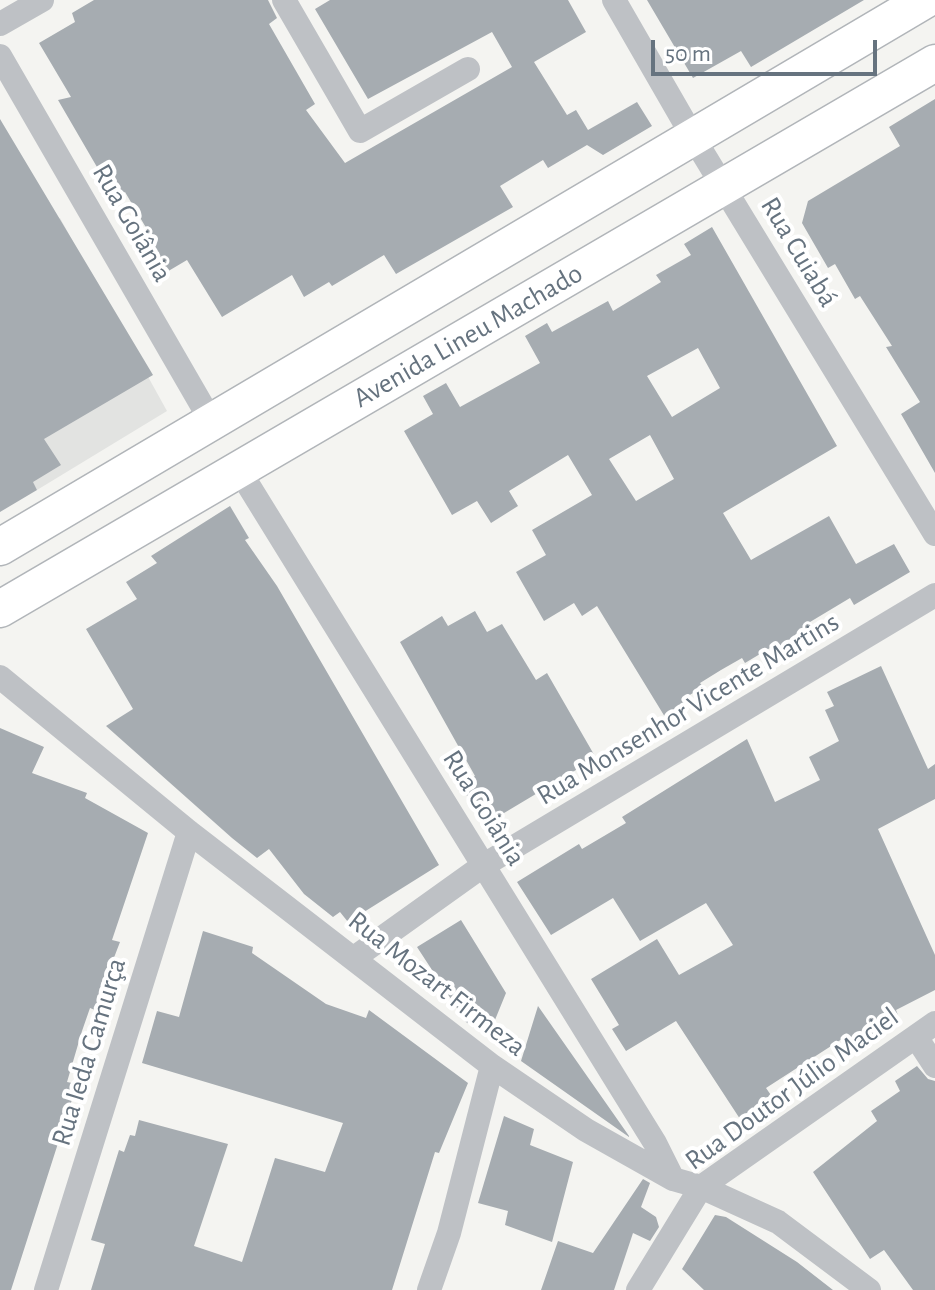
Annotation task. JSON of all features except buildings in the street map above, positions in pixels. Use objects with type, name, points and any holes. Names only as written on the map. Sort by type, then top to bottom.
[{"type":"street","points":[[0,24],[42,0]]},
{"type":"street","points":[[284,0],[360,131],[468,69]]},
{"type":"street","name":"Rua Cuiabá","points":[[614,0],[693,137],[935,534]]},
{"type":"street","name":"Avenida Lineu Machado","points":[[0,547],[925,0]]},
{"type":"street","name":"Rua Goiânia","points":[[0,56],[211,421]]},
{"type":"street","name":"Avenida Lineu Machado","points":[[0,609],[935,63]]},
{"type":"street","name":"Rua Goiânia","points":[[239,470],[655,1143],[673,1179]]},
{"type":"street","name":"Rua Monsenhor Vicente Martins","points":[[354,958],[484,865],[935,595]]},
{"type":"street","name":"Rua Mozart Firmeza","points":[[0,677],[189,832],[492,1066],[586,1130],[673,1179],[701,1187],[778,1222],[869,1290]]},
{"type":"street","name":"Rua Ieda Camurça","points":[[46,1290],[189,832]]},
{"type":"street","points":[[926,1030],[935,1066]]},
{"type":"street","name":"Rua Doutor Júlio Maciel","points":[[638,1290],[701,1187],[926,1030]]},
{"type":"street","points":[[429,1290],[449,1233],[492,1066]]},
{"type":"shaded area","points":[[60,218],[167,411],[37,490],[0,427],[0,253]]}]
